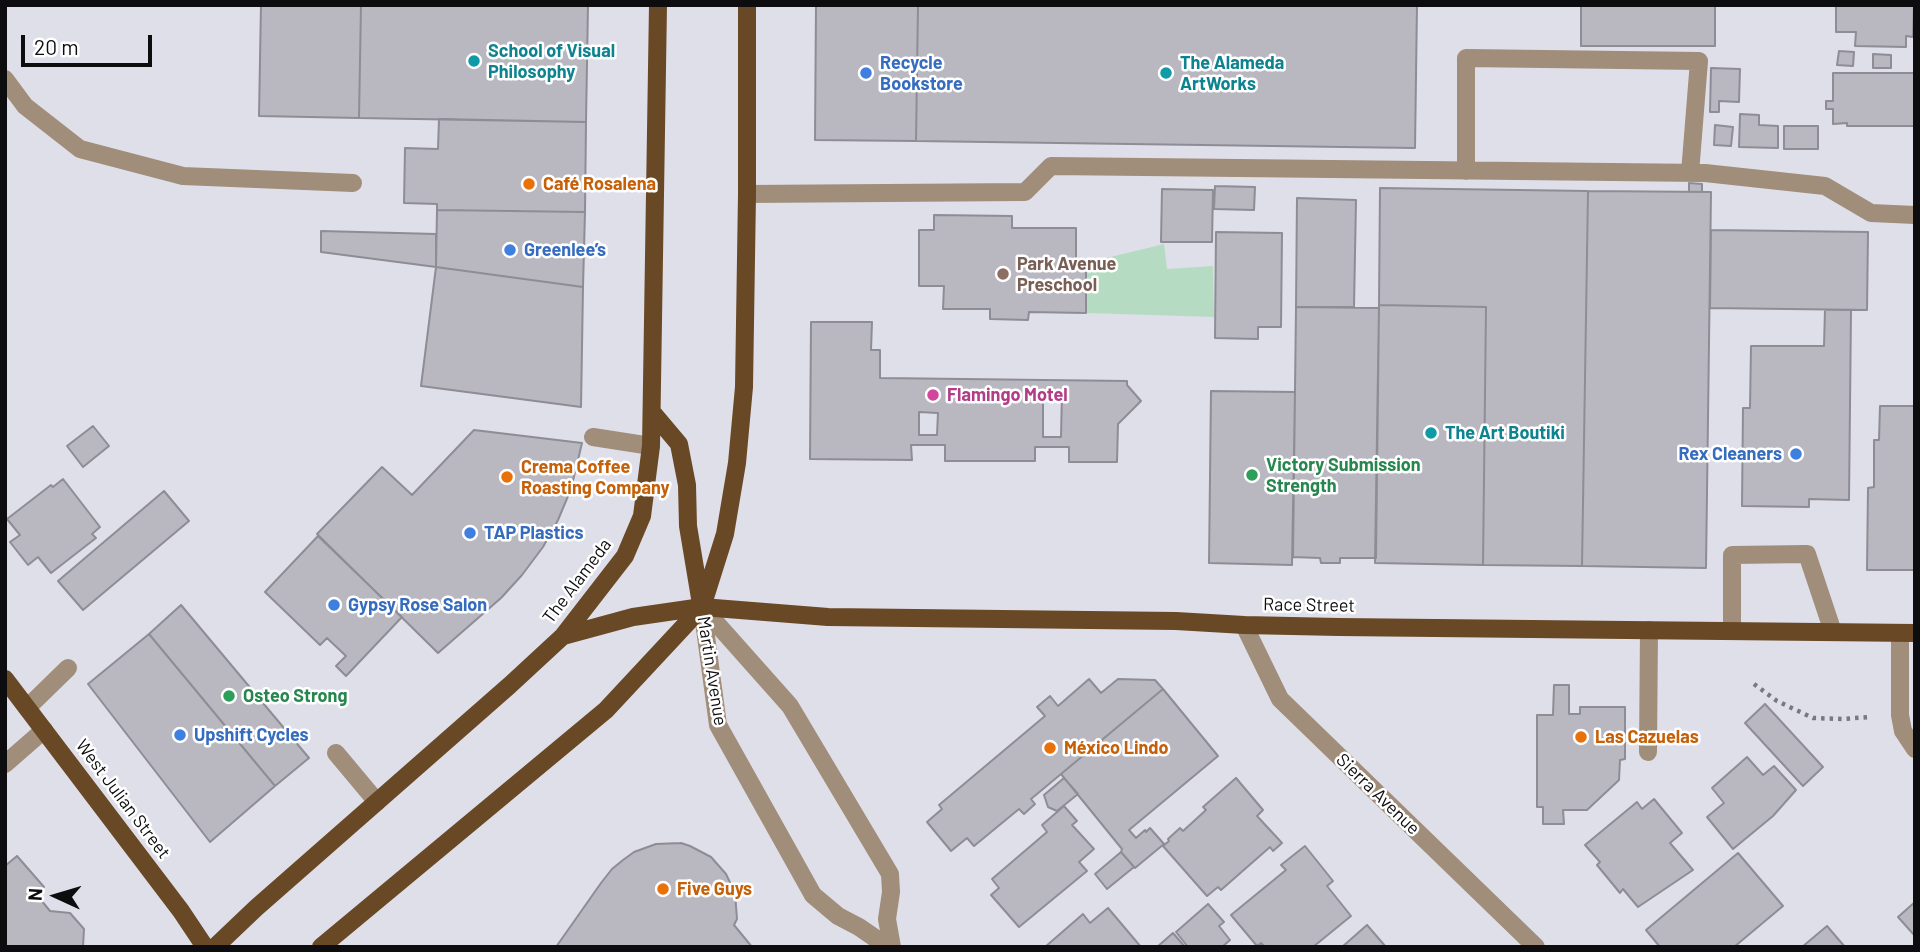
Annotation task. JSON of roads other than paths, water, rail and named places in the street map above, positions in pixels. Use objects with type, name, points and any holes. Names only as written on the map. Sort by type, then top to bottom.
[{"type":"main road","name":"The Alameda","points":[[215,947],[563,636],[625,556],[642,516],[652,446],[658,5]]},
{"type":"main road","points":[[321,947],[606,710],[702,607],[725,534],[737,463],[744,387],[747,5]]},
{"type":"main road","points":[[652,412],[679,444],[687,485],[688,526],[702,607]]},
{"type":"main road","name":"Race Street","points":[[563,636],[633,617],[702,607],[828,617],[1907,633]]},
{"type":"main road","name":"West Julian Street","points":[[5,679],[181,911],[205,947]]},
{"type":"street","points":[[1466,171],[1466,58],[1699,61],[1690,173]]},
{"type":"street","points":[[5,79],[25,106],[80,149],[184,176],[353,183]]},
{"type":"street","points":[[747,194],[1025,191],[1051,166],[1705,173],[1825,186],[1871,214],[1915,215]]},
{"type":"street","points":[[593,437],[652,446]]},
{"type":"street","points":[[1731,631],[1732,555],[1807,554],[1833,632]]},
{"type":"street","name":"Martin Avenue","points":[[702,607],[790,706],[890,874],[891,892],[887,919],[890,947]]},
{"type":"street","name":"Martin Avenue","points":[[702,607],[718,725],[813,895],[838,916],[890,947]]},
{"type":"street","name":"Sierra Avenue","points":[[1244,625],[1280,699],[1536,947]]},
{"type":"street","points":[[1648,752],[1649,630]]},
{"type":"street","points":[[1907,633],[1900,715],[1903,730],[1915,749]]},
{"type":"street","points":[[27,708],[68,668]]},
{"type":"street","points":[[5,764],[44,730]]},
{"type":"street","points":[[336,753],[377,802]]},
{"type":"place","name":"School of Visual Philosophy","points":[[474,61]]},
{"type":"place","name":"Recycle Bookstore","points":[[866,73]]},
{"type":"place","name":"The Alameda ArtWorks","points":[[1166,73]]},
{"type":"place","name":"Café Rosalena","points":[[529,184]]},
{"type":"place","name":"Greenlee’s","points":[[510,250]]},
{"type":"place","name":"Park Avenue Preschool","points":[[1003,274]]},
{"type":"place","name":"Flamingo Motel","points":[[933,395]]},
{"type":"place","name":"The Art Boutiki","points":[[1431,433]]},
{"type":"place","name":"Rex Cleaners","points":[[1796,454]]},
{"type":"place","name":"Victory Submission Strength","points":[[1252,475]]},
{"type":"place","name":"Crema Coffee Roasting Company","points":[[507,477]]},
{"type":"place","name":"TAP Plastics","points":[[470,533]]},
{"type":"place","name":"Gypsy Rose Salon","points":[[334,605]]},
{"type":"place","name":"Osteo Strong","points":[[229,696]]},
{"type":"place","name":"Upshift Cycles","points":[[180,735]]},
{"type":"place","name":"Las Cazuelas","points":[[1581,737]]},
{"type":"place","name":"México Lindo","points":[[1050,748]]},
{"type":"place","name":"Five Guys","points":[[663,889]]}]
